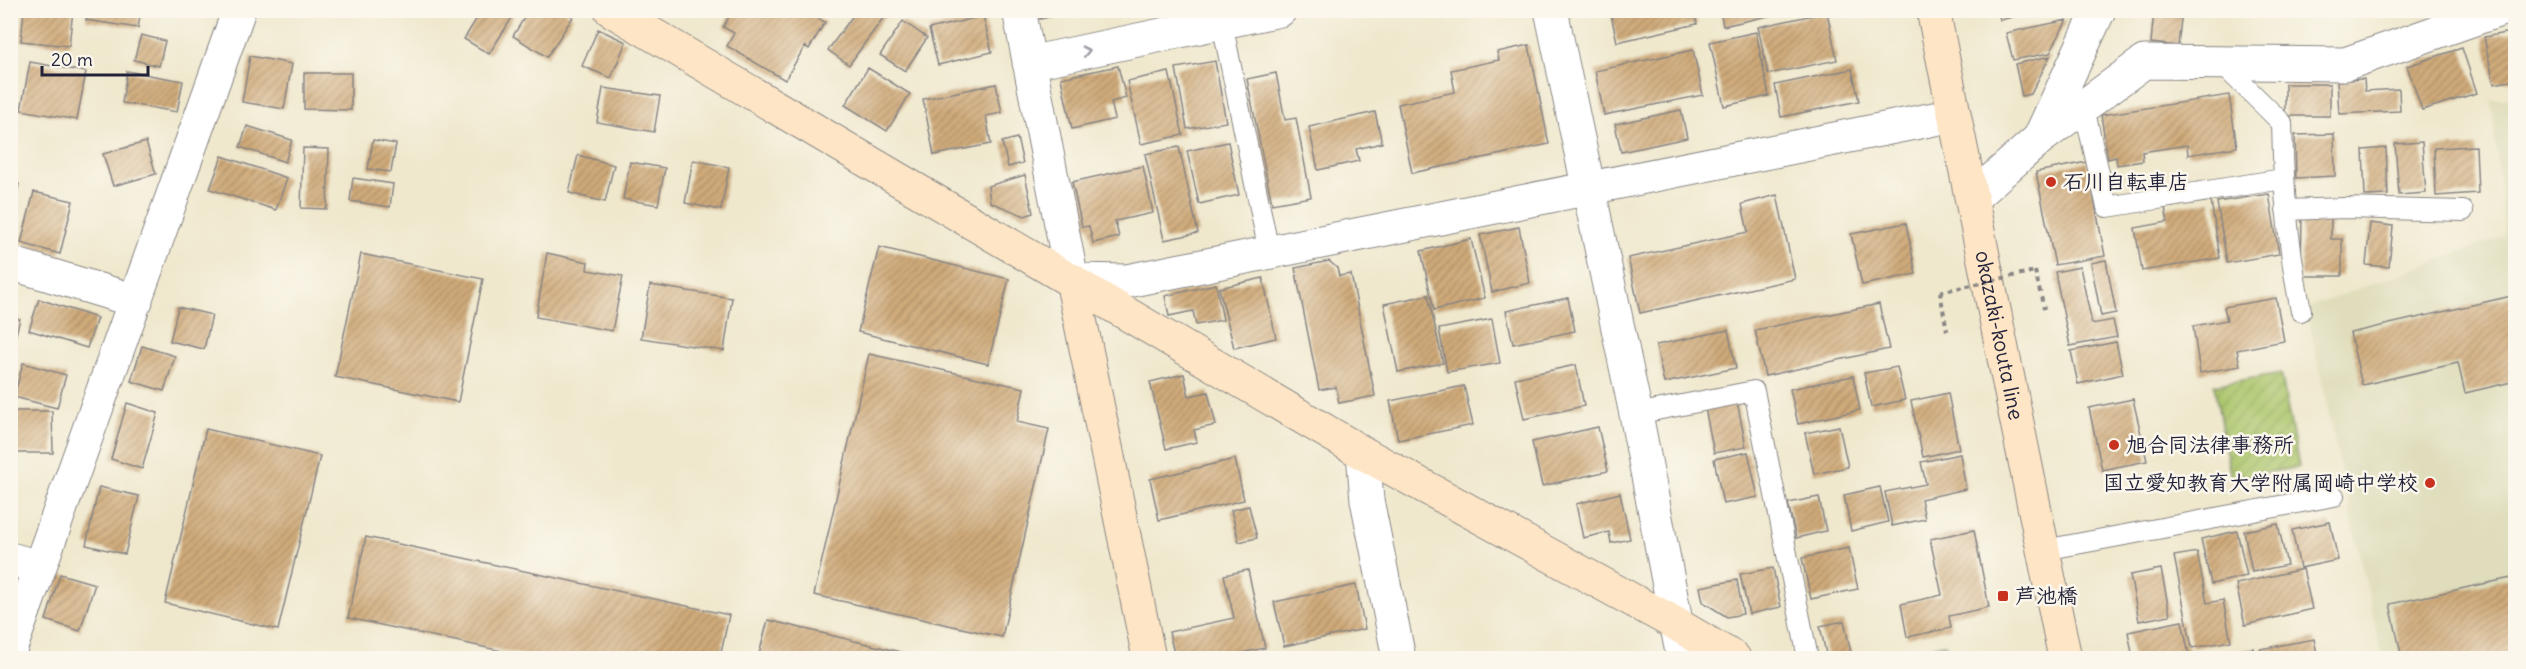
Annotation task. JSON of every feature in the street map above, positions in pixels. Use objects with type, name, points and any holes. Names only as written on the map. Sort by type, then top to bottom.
[{"type":"street","points":[[10,650],[25,563],[136,301],[240,10]]},
{"type":"street","points":[[611,10],[1363,453],[1734,658]]},
{"type":"street","points":[[1019,10],[1149,658]]},
{"type":"street","points":[[1029,63],[1220,16],[1280,10]]},
{"type":"street","points":[[1551,10],[1636,414],[1683,658]]},
{"type":"street","name":"okazaki-kouta line","points":[[1932,10],[2065,658]]},
{"type":"street","points":[[2039,139],[2099,10]]},
{"type":"street","points":[[1972,198],[2039,139],[2144,62],[2345,64],[2500,10]]},
{"type":"street","points":[[1072,280],[1127,281],[1954,115]]},
{"type":"street","points":[[10,263],[136,301]]},
{"type":"street","points":[[1363,453],[1367,500],[1399,658]]},
{"type":"lane","points":[[1220,16],[1269,252]]},
{"type":"lane","points":[[2220,62],[2282,123],[2283,179],[2290,257],[2301,311]]},
{"type":"lane","points":[[2084,108],[2107,207],[2283,179]]},
{"type":"lane","points":[[2286,210],[2345,208],[2463,211]]},
{"type":"lane","points":[[1636,414],[1754,391],[1808,658]]},
{"type":"lane","points":[[2044,550],[2334,496]]},
{"type":"path","points":[[1947,331],[1940,292],[2035,271],[2044,309]]},
{"type":"shaded area","name":"国立愛知教育大学附属岡崎中学校","points":[[2515,98],[2515,658],[2382,658],[2306,308],[2505,236],[2491,100]]},
{"type":"green space","points":[[2281,373],[2299,467],[2231,479],[2214,385]]},
{"type":"green space","points":[[1945,644],[1948,658],[1882,658]]},
{"type":"building","points":[[24,10],[73,10],[69,46],[21,41]]},
{"type":"building","points":[[87,10],[141,10],[138,28],[86,20]]},
{"type":"building","points":[[482,10],[512,10],[515,13],[489,54],[464,39]]},
{"type":"building","points":[[529,10],[564,10],[573,17],[547,57],[513,36]]},
{"type":"building","points":[[733,10],[790,10],[797,15],[800,10],[821,10],[817,18],[825,22],[809,49],[805,46],[785,80],[727,46],[734,33],[723,27]]},
{"type":"building","points":[[857,10],[906,10],[907,13],[883,18],[849,65],[828,50]]},
{"type":"building","points":[[928,10],[958,10],[958,11],[929,18]]},
{"type":"building","points":[[1038,10],[1075,10],[1075,11],[1040,19]]},
{"type":"building","points":[[1610,10],[1694,10],[1697,24],[1617,42]]},
{"type":"building","points":[[1720,10],[1790,10],[1790,11],[1723,26]]},
{"type":"building","points":[[1998,10],[2038,10],[2038,11],[2000,20]]},
{"type":"building","points":[[2154,10],[2182,10],[2178,46],[2151,43]]},
{"type":"building","points":[[2252,10],[2266,10],[2266,14]]},
{"type":"building","points":[[1827,12],[1837,60],[1768,74],[1758,27]]},
{"type":"building","points":[[983,16],[992,52],[938,65],[929,29]]},
{"type":"building","points":[[2067,20],[2050,53],[2013,60],[2006,33]]},
{"type":"building","points":[[903,21],[927,38],[905,71],[880,55]]},
{"type":"building","points":[[598,29],[626,42],[611,78],[582,66]]},
{"type":"building","points":[[2516,31],[2516,80],[2494,84],[2484,37]]},
{"type":"building","points":[[1756,32],[1769,96],[1724,106],[1710,42]]},
{"type":"building","points":[[141,35],[165,41],[159,66],[134,60]]},
{"type":"building","points":[[1529,45],[1549,144],[1412,173],[1398,104],[1455,92],[1451,70],[1499,60],[1497,52]]},
{"type":"building","points":[[2462,48],[2477,93],[2422,110],[2407,66]]},
{"type":"building","points":[[1693,50],[1703,95],[1604,115],[1595,71]]},
{"type":"building","points":[[250,56],[292,64],[284,109],[242,102]]},
{"type":"building","points":[[2050,56],[2031,94],[2022,96],[2015,64]]},
{"type":"building","points":[[1215,61],[1226,122],[1187,129],[1176,68]]},
{"type":"building","points":[[30,62],[86,72],[77,120],[21,110]]},
{"type":"building","points":[[1118,66],[1126,98],[1111,102],[1115,119],[1072,129],[1061,78]]},
{"type":"building","points":[[868,68],[910,94],[887,131],[845,105]]},
{"type":"building","points":[[1852,69],[1859,101],[1781,117],[1775,85]]},
{"type":"building","points":[[127,71],[183,81],[177,112],[122,103]]},
{"type":"building","points":[[1169,72],[1183,135],[1141,144],[1127,81]]},
{"type":"building","points":[[304,73],[351,73],[351,110],[304,109]]},
{"type":"building","points":[[1276,73],[1285,120],[1296,118],[1311,197],[1272,204],[1247,79]]},
{"type":"building","points":[[2364,79],[2365,91],[2399,89],[2400,111],[2339,114],[2337,81]]},
{"type":"building","points":[[996,84],[1002,113],[986,116],[991,144],[934,155],[923,99]]},
{"type":"building","points":[[2285,84],[2330,84],[2330,116],[2285,116]]},
{"type":"building","points":[[603,88],[660,96],[654,132],[597,122]]},
{"type":"building","points":[[2229,95],[2237,147],[2188,155],[2187,145],[2142,152],[2143,161],[2117,165],[2116,157],[2108,159],[2101,115]]},
{"type":"building","points":[[1681,110],[1687,138],[1621,152],[1615,124]]},
{"type":"building","points":[[1375,112],[1382,143],[1356,149],[1359,161],[1318,170],[1309,127]]},
{"type":"building","points":[[247,126],[292,140],[285,162],[240,147]]},
{"type":"building","points":[[2334,134],[2335,176],[2296,178],[2295,135]]},
{"type":"building","points":[[1017,138],[1023,163],[1008,167],[1002,142]]},
{"type":"building","points":[[373,140],[396,144],[391,172],[368,169]]},
{"type":"building","points":[[146,142],[156,174],[113,186],[103,154]]},
{"type":"building","points":[[1228,142],[1239,195],[1199,204],[1187,151]]},
{"type":"building","points":[[2422,142],[2426,193],[2399,195],[2395,144]]},
{"type":"building","points":[[2476,146],[2478,193],[2436,196],[2434,148]]},
{"type":"building","points":[[1179,147],[1198,233],[1164,240],[1145,154]]},
{"type":"building","points":[[303,148],[329,149],[327,209],[301,208]]},
{"type":"building","points":[[2386,148],[2388,195],[2365,196],[2363,150]]},
{"type":"building","points":[[578,155],[614,165],[605,202],[569,193]]},
{"type":"building","points":[[222,156],[287,178],[276,210],[210,189]]},
{"type":"building","points":[[693,160],[729,167],[721,210],[685,203]]},
{"type":"building","points":[[630,162],[665,168],[658,205],[623,199]]},
{"type":"building","points":[[2087,162],[2105,256],[2055,265],[2036,172]]},
{"type":"building","points":[[1143,166],[1153,213],[1115,221],[1119,237],[1093,243],[1089,226],[1082,227],[1072,182]]},
{"type":"building","points":[[1025,175],[1033,213],[1025,216],[990,202],[988,186]]},
{"type":"building","points":[[353,178],[393,184],[390,207],[350,201]]},
{"type":"building","points":[[10,182],[19,184],[11,217],[10,217]]},
{"type":"building","points":[[34,192],[73,201],[60,254],[21,243]]},
{"type":"building","points":[[2269,194],[2279,254],[2227,263],[2217,202]]},
{"type":"building","points":[[1777,195],[1795,279],[1640,313],[1628,258],[1748,232],[1742,204]]},
{"type":"building","points":[[2211,201],[2220,258],[2142,271],[2135,228],[2168,222],[2165,208]]},
{"type":"building","points":[[2302,215],[2331,215],[2331,239],[2342,239],[2342,276],[2301,276]]},
{"type":"building","points":[[1906,223],[1916,274],[1862,285],[1851,234]]},
{"type":"building","points":[[2370,223],[2393,226],[2389,267],[2366,265]]},
{"type":"building","points":[[1519,227],[1530,283],[1492,292],[1480,235]]},
{"type":"building","points":[[1471,239],[1485,298],[1434,310],[1421,251]]},
{"type":"building","points":[[879,247],[1009,279],[988,364],[858,332]]},
{"type":"building","points":[[547,253],[588,262],[587,270],[623,276],[612,331],[536,317]]},
{"type":"building","points":[[361,254],[483,279],[458,402],[335,377]]},
{"type":"building","points":[[2106,260],[2116,313],[2101,316],[2091,263]]},
{"type":"building","points":[[1329,261],[1337,268],[1339,276],[1351,274],[1375,396],[1339,403],[1336,387],[1319,390],[1295,268]]},
{"type":"building","points":[[2080,267],[2092,324],[2113,320],[2117,337],[2070,346],[2055,272]]},
{"type":"building","points":[[1263,278],[1276,338],[1234,348],[1219,288]]},
{"type":"building","points":[[1216,284],[1223,320],[1196,325],[1193,311],[1169,316],[1165,296]]},
{"type":"building","points":[[650,285],[732,298],[724,351],[641,338]]},
{"type":"building","points":[[1428,295],[1443,363],[1398,372],[1384,304]]},
{"type":"building","points":[[2516,295],[2516,381],[2465,393],[2458,363],[2362,385],[2350,333]]},
{"type":"building","points":[[1568,298],[1575,331],[1513,344],[1506,311]]},
{"type":"building","points":[[2276,298],[2284,341],[2237,350],[2240,366],[2200,373],[2193,326],[2227,320],[2224,307]]},
{"type":"building","points":[[39,299],[97,318],[87,348],[29,330]]},
{"type":"building","points":[[1879,304],[1889,349],[1765,376],[1755,330]]},
{"type":"building","points":[[178,307],[212,315],[204,349],[170,341]]},
{"type":"building","points":[[10,317],[20,319],[11,353],[10,353]]},
{"type":"building","points":[[1492,319],[1500,363],[1447,372],[1439,329]]},
{"type":"building","points":[[1728,330],[1736,368],[1664,383],[1656,345]]},
{"type":"building","points":[[2116,342],[2123,374],[2078,384],[2071,351]]},
{"type":"building","points":[[142,346],[175,356],[164,391],[131,381]]},
{"type":"building","points":[[869,354],[1024,388],[1017,422],[1049,429],[1002,637],[814,595]]},
{"type":"building","points":[[23,363],[66,375],[57,408],[14,397]]},
{"type":"building","points":[[1576,365],[1584,406],[1524,419],[1515,378]]},
{"type":"building","points":[[1897,367],[1905,400],[1871,407],[1864,373]]},
{"type":"building","points":[[1184,374],[1189,396],[1208,392],[1216,425],[1194,430],[1197,442],[1166,449],[1150,382]]},
{"type":"building","points":[[1853,376],[1860,410],[1798,424],[1790,389]]},
{"type":"building","points":[[1464,386],[1473,425],[1398,440],[1390,401]]},
{"type":"building","points":[[1948,393],[1959,449],[1923,457],[1911,401]]},
{"type":"building","points":[[2133,399],[2147,461],[2102,470],[2089,408]]},
{"type":"building","points":[[1737,401],[1746,447],[1714,453],[1705,408]]},
{"type":"building","points":[[127,403],[158,413],[142,469],[111,459]]},
{"type":"building","points":[[10,411],[52,411],[53,453],[10,453]]},
{"type":"building","points":[[1839,426],[1848,467],[1814,474],[1805,433]]},
{"type":"building","points":[[1598,427],[1608,471],[1542,486],[1532,442]]},
{"type":"building","points":[[206,429],[320,456],[278,630],[165,603]]},
{"type":"building","points":[[1748,452],[1758,497],[1723,504],[1714,459]]},
{"type":"building","points":[[1960,454],[1966,489],[1921,499],[1925,519],[1892,526],[1885,492],[1926,484],[1921,462]]},
{"type":"building","points":[[1235,459],[1244,500],[1159,520],[1150,479]]},
{"type":"building","points":[[99,487],[139,496],[125,554],[86,545]]},
{"type":"building","points":[[1880,487],[1888,522],[1851,531],[1844,495]]},
{"type":"building","points":[[1620,493],[1630,539],[1611,543],[1609,532],[1583,538],[1576,504]]},
{"type":"building","points":[[1819,497],[1826,531],[1796,538],[1788,503]]},
{"type":"building","points":[[1249,506],[1257,538],[1239,542],[1231,510]]},
{"type":"building","points":[[2330,522],[2338,560],[2300,568],[2292,530]]},
{"type":"building","points":[[2278,524],[2287,565],[2252,572],[2244,531]]},
{"type":"building","points":[[1974,530],[1989,607],[1949,616],[1951,628],[1907,637],[1901,604],[1942,595],[1930,539]]},
{"type":"building","points":[[2237,531],[2247,576],[2211,584],[2201,539]]},
{"type":"building","points":[[366,537],[729,615],[720,658],[535,658],[348,618]]},
{"type":"building","points":[[1849,548],[1858,589],[1811,599],[1802,558]]},
{"type":"building","points":[[2197,552],[2207,603],[2223,600],[2231,641],[2192,648],[2174,556]]},
{"type":"building","points":[[1773,568],[1781,607],[1749,614],[1740,574]]},
{"type":"building","points":[[2161,569],[2170,615],[2139,621],[2130,575]]},
{"type":"building","points":[[2303,569],[2312,609],[2245,625],[2236,584]]},
{"type":"building","points":[[1248,570],[1265,648],[1219,658],[1175,658],[1169,632],[1234,618],[1224,575]]},
{"type":"building","points":[[60,574],[95,584],[80,631],[46,620]]},
{"type":"building","points":[[2516,577],[2516,658],[2402,658],[2390,604]]},
{"type":"building","points":[[1737,580],[1743,614],[1727,617],[1703,602],[1700,587]]},
{"type":"building","points":[[1356,585],[1365,629],[1284,646],[1274,602]]},
{"type":"building","points":[[768,620],[925,658],[758,658]]},
{"type":"building","points":[[1844,621],[1851,653],[1827,658],[1820,626]]},
{"type":"building","points":[[2182,621],[2189,655],[2171,658],[2133,658],[2128,632]]},
{"type":"building","points":[[2314,639],[2318,658],[2262,658],[2260,649]]},
{"type":"building","points":[[2253,648],[2256,658],[2210,658],[2210,657]]},
{"type":"place","name":"石川自転車店","points":[[2051,182]]},
{"type":"place","name":"旭合同法律事務所","points":[[2114,445]]},
{"type":"place","name":"国立愛知教育大学附属岡崎中学校","points":[[2430,483]]},
{"type":"place","name":"芦池橋","points":[[2003,596]]}]
